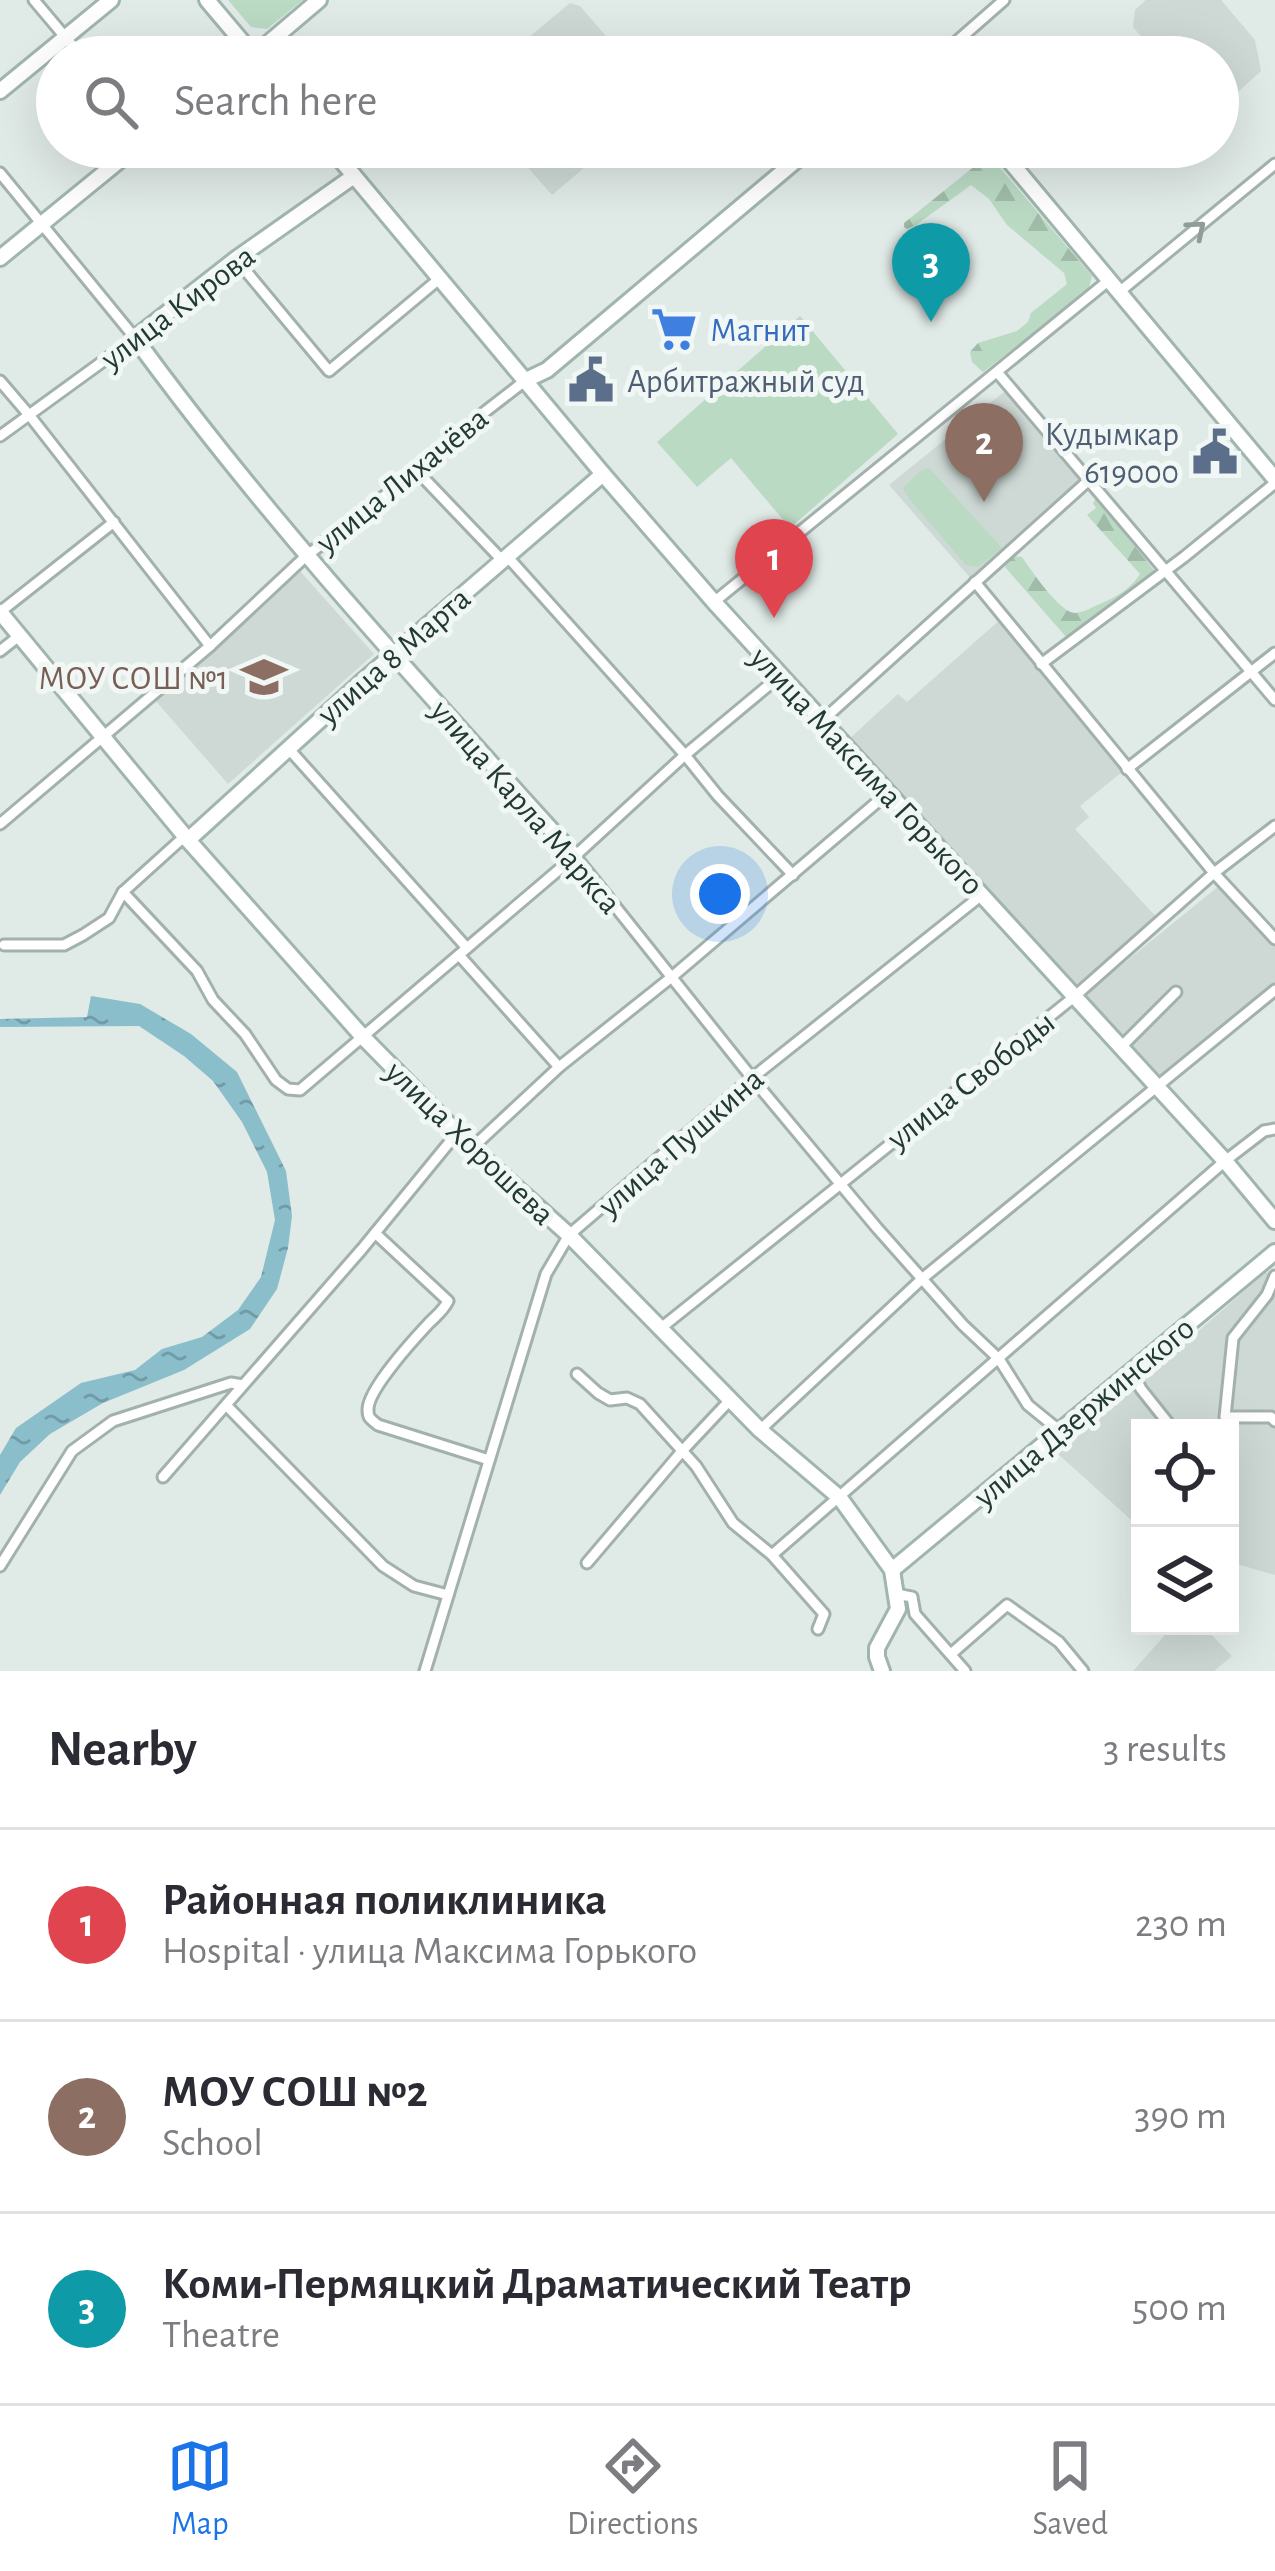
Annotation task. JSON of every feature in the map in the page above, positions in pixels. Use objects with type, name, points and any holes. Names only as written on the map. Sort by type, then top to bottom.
[{"type":"street","points":[[34,0],[64,36]]},
{"type":"street","points":[[68,36],[112,0]]},
{"type":"street","points":[[207,0],[237,36]]},
{"type":"street","points":[[277,36],[319,0]]},
{"type":"street","points":[[963,36],[1004,0]]},
{"type":"street","points":[[0,91],[36,62]]},
{"type":"street","points":[[714,602],[997,372],[1275,164]]},
{"type":"street","points":[[0,258],[111,168]]},
{"type":"street","name":"улица Максима Горького","points":[[347,168],[714,602],[1275,1221]]},
{"type":"street","name":"улица Лихачёва","points":[[0,824],[210,646],[305,556],[417,471],[486,410],[547,370],[787,168]]},
{"type":"street","points":[[1015,168],[1275,481],[1041,664]]},
{"type":"street","name":"улица Карла Маркса","points":[[0,173],[136,338],[194,419],[305,556],[575,856],[840,1183],[963,1325],[999,1359],[1028,1406],[1060,1431]]},
{"type":"street","name":"улица Кирова","points":[[0,436],[354,176]]},
{"type":"street","points":[[236,259],[328,371],[439,278]]},
{"type":"street","points":[[997,372],[1275,700]]},
{"type":"street","points":[[0,381],[210,646]]},
{"type":"street","points":[[417,471],[504,557],[793,875]]},
{"type":"street","name":"улица 8 Марта","points":[[186,838],[602,474]]},
{"type":"street","points":[[823,720],[1089,480]]},
{"type":"street","points":[[0,612],[114,522]]},
{"type":"street","points":[[975,583],[1214,873],[1275,939]]},
{"type":"street","name":"улица Хорошева","points":[[0,612],[186,838],[363,1037],[472,1148],[569,1235],[760,1430],[840,1498],[892,1570],[898,1609],[877,1648],[882,1671]]},
{"type":"street","points":[[0,651],[19,636]]},
{"type":"street","points":[[1127,769],[1275,652]]},
{"type":"street","points":[[123,892],[197,971],[213,1000],[245,1034],[276,1080],[288,1089],[300,1090],[781,675]]},
{"type":"street","points":[[288,748],[560,1067]]},
{"type":"street","points":[[472,1148],[560,1067],[889,792]]},
{"type":"street","name":"улица Свободы","points":[[661,1328],[1074,997],[1214,873],[1275,826]]},
{"type":"street","points":[[4,944],[64,945],[109,918],[123,892],[186,838]]},
{"type":"street","name":"улица Пушкина","points":[[425,1671],[546,1274],[569,1235],[752,1078],[983,894]]},
{"type":"street","points":[[760,1430],[923,1278],[1275,990]]},
{"type":"street","points":[[1120,1048],[1175,992]]},
{"type":"street","points":[[772,1555],[1225,1161],[1275,1129]]},
{"type":"street","points":[[163,1477],[457,1133]]},
{"type":"street","points":[[375,1233],[448,1301],[375,1389],[369,1416],[378,1425],[489,1460]]},
{"type":"street","name":"улица Дзержинского","points":[[892,1570],[1275,1252]]},
{"type":"street","points":[[1275,1276],[1267,1295],[1234,1338],[1225,1417],[1271,1417],[1275,1421]]},
{"type":"street","points":[[1132,1371],[1165,1419]]},
{"type":"street","points":[[577,1374],[610,1400],[627,1398],[640,1403],[683,1450],[733,1523],[772,1555],[824,1614],[818,1629]]},
{"type":"street","points":[[0,1566],[72,1450],[113,1421],[231,1383],[243,1385]]},
{"type":"street","points":[[586,1563],[730,1400]]},
{"type":"street","points":[[226,1405],[383,1566],[414,1586],[448,1595]]},
{"type":"street","points":[[896,1594],[912,1598],[916,1614],[965,1671]]},
{"type":"street","points":[[951,1654],[1007,1605],[1059,1642],[1083,1671]]},
{"type":"shaded area","points":[[1146,0],[1221,0],[1255,40],[1261,71],[1239,91],[1239,36],[1141,36],[1133,27],[1135,10]]},
{"type":"shaded area","points":[[570,3],[580,6],[605,35],[605,36],[530,36]]},
{"type":"shaded area","points":[[528,168],[584,168],[552,195]]},
{"type":"shaded area","points":[[1005,391],[1084,483],[973,581],[889,485]]},
{"type":"shaded area","name":"МОУ СОШ №1","points":[[299,570],[374,654],[228,784],[154,699]]},
{"type":"shaded area","points":[[1002,618],[1127,768],[1080,806],[1089,817],[1075,829],[1161,922],[1076,993],[847,741],[898,694],[907,702]]},
{"type":"shaded area","points":[[1225,881],[1275,940],[1275,988],[1162,1089],[1081,998]]},
{"type":"shaded area","points":[[1266,1272],[1275,1277],[1275,1575],[1239,1565],[1239,1419],[1131,1419],[1131,1520],[1058,1454]]},
{"type":"shaded area","points":[[1165,1635],[1212,1635],[1232,1656],[1214,1671],[1133,1671]]},
{"type":"green space","points":[[228,0],[303,0],[267,29],[251,27]]},
{"type":"green space","points":[[972,168],[1000,168],[1092,276],[1088,292],[983,372],[972,362],[970,352],[978,343],[1017,331],[1028,322],[1031,313],[1067,284],[1064,273],[1007,225],[989,199],[971,185],[916,225],[907,229],[904,223]]},
{"type":"green space","points":[[800,316],[898,434],[790,528],[731,458],[697,487],[657,442]]},
{"type":"green space","points":[[929,468],[1002,548],[978,567],[966,565],[903,488]]},
{"type":"green space","points":[[1096,498],[1157,574],[1075,637],[1067,638],[1005,567],[1013,556],[1022,557],[1054,599],[1075,613],[1124,591],[1140,574],[1087,515],[1096,508]]},
{"type":"water","points":[[91,996],[140,1004],[191,1034],[237,1072],[286,1171],[292,1216],[288,1248],[277,1289],[250,1329],[184,1370],[103,1403],[50,1434],[20,1462],[0,1495],[0,1455],[16,1428],[81,1383],[135,1370],[162,1349],[202,1337],[238,1310],[261,1277],[275,1220],[267,1172],[242,1122],[213,1081],[184,1056],[139,1026],[0,1027],[0,1019],[87,1017]]},
{"type":"place","name":"Коми-Пермяцкий Драматический Театр","points":[[931,322]]},
{"type":"place","name":"Магнит","points":[[674,329]]},
{"type":"place","name":"Арбитражный суд","points":[[591,380]]},
{"type":"place","name":"Кудымкар 619000","points":[[1215,452]]},
{"type":"place","name":"МОУ СОШ №2","points":[[984,502]]},
{"type":"place","name":"Районная поликлиника","points":[[774,618]]},
{"type":"place","name":"МОУ СОШ №1","points":[[264,677]]}]
